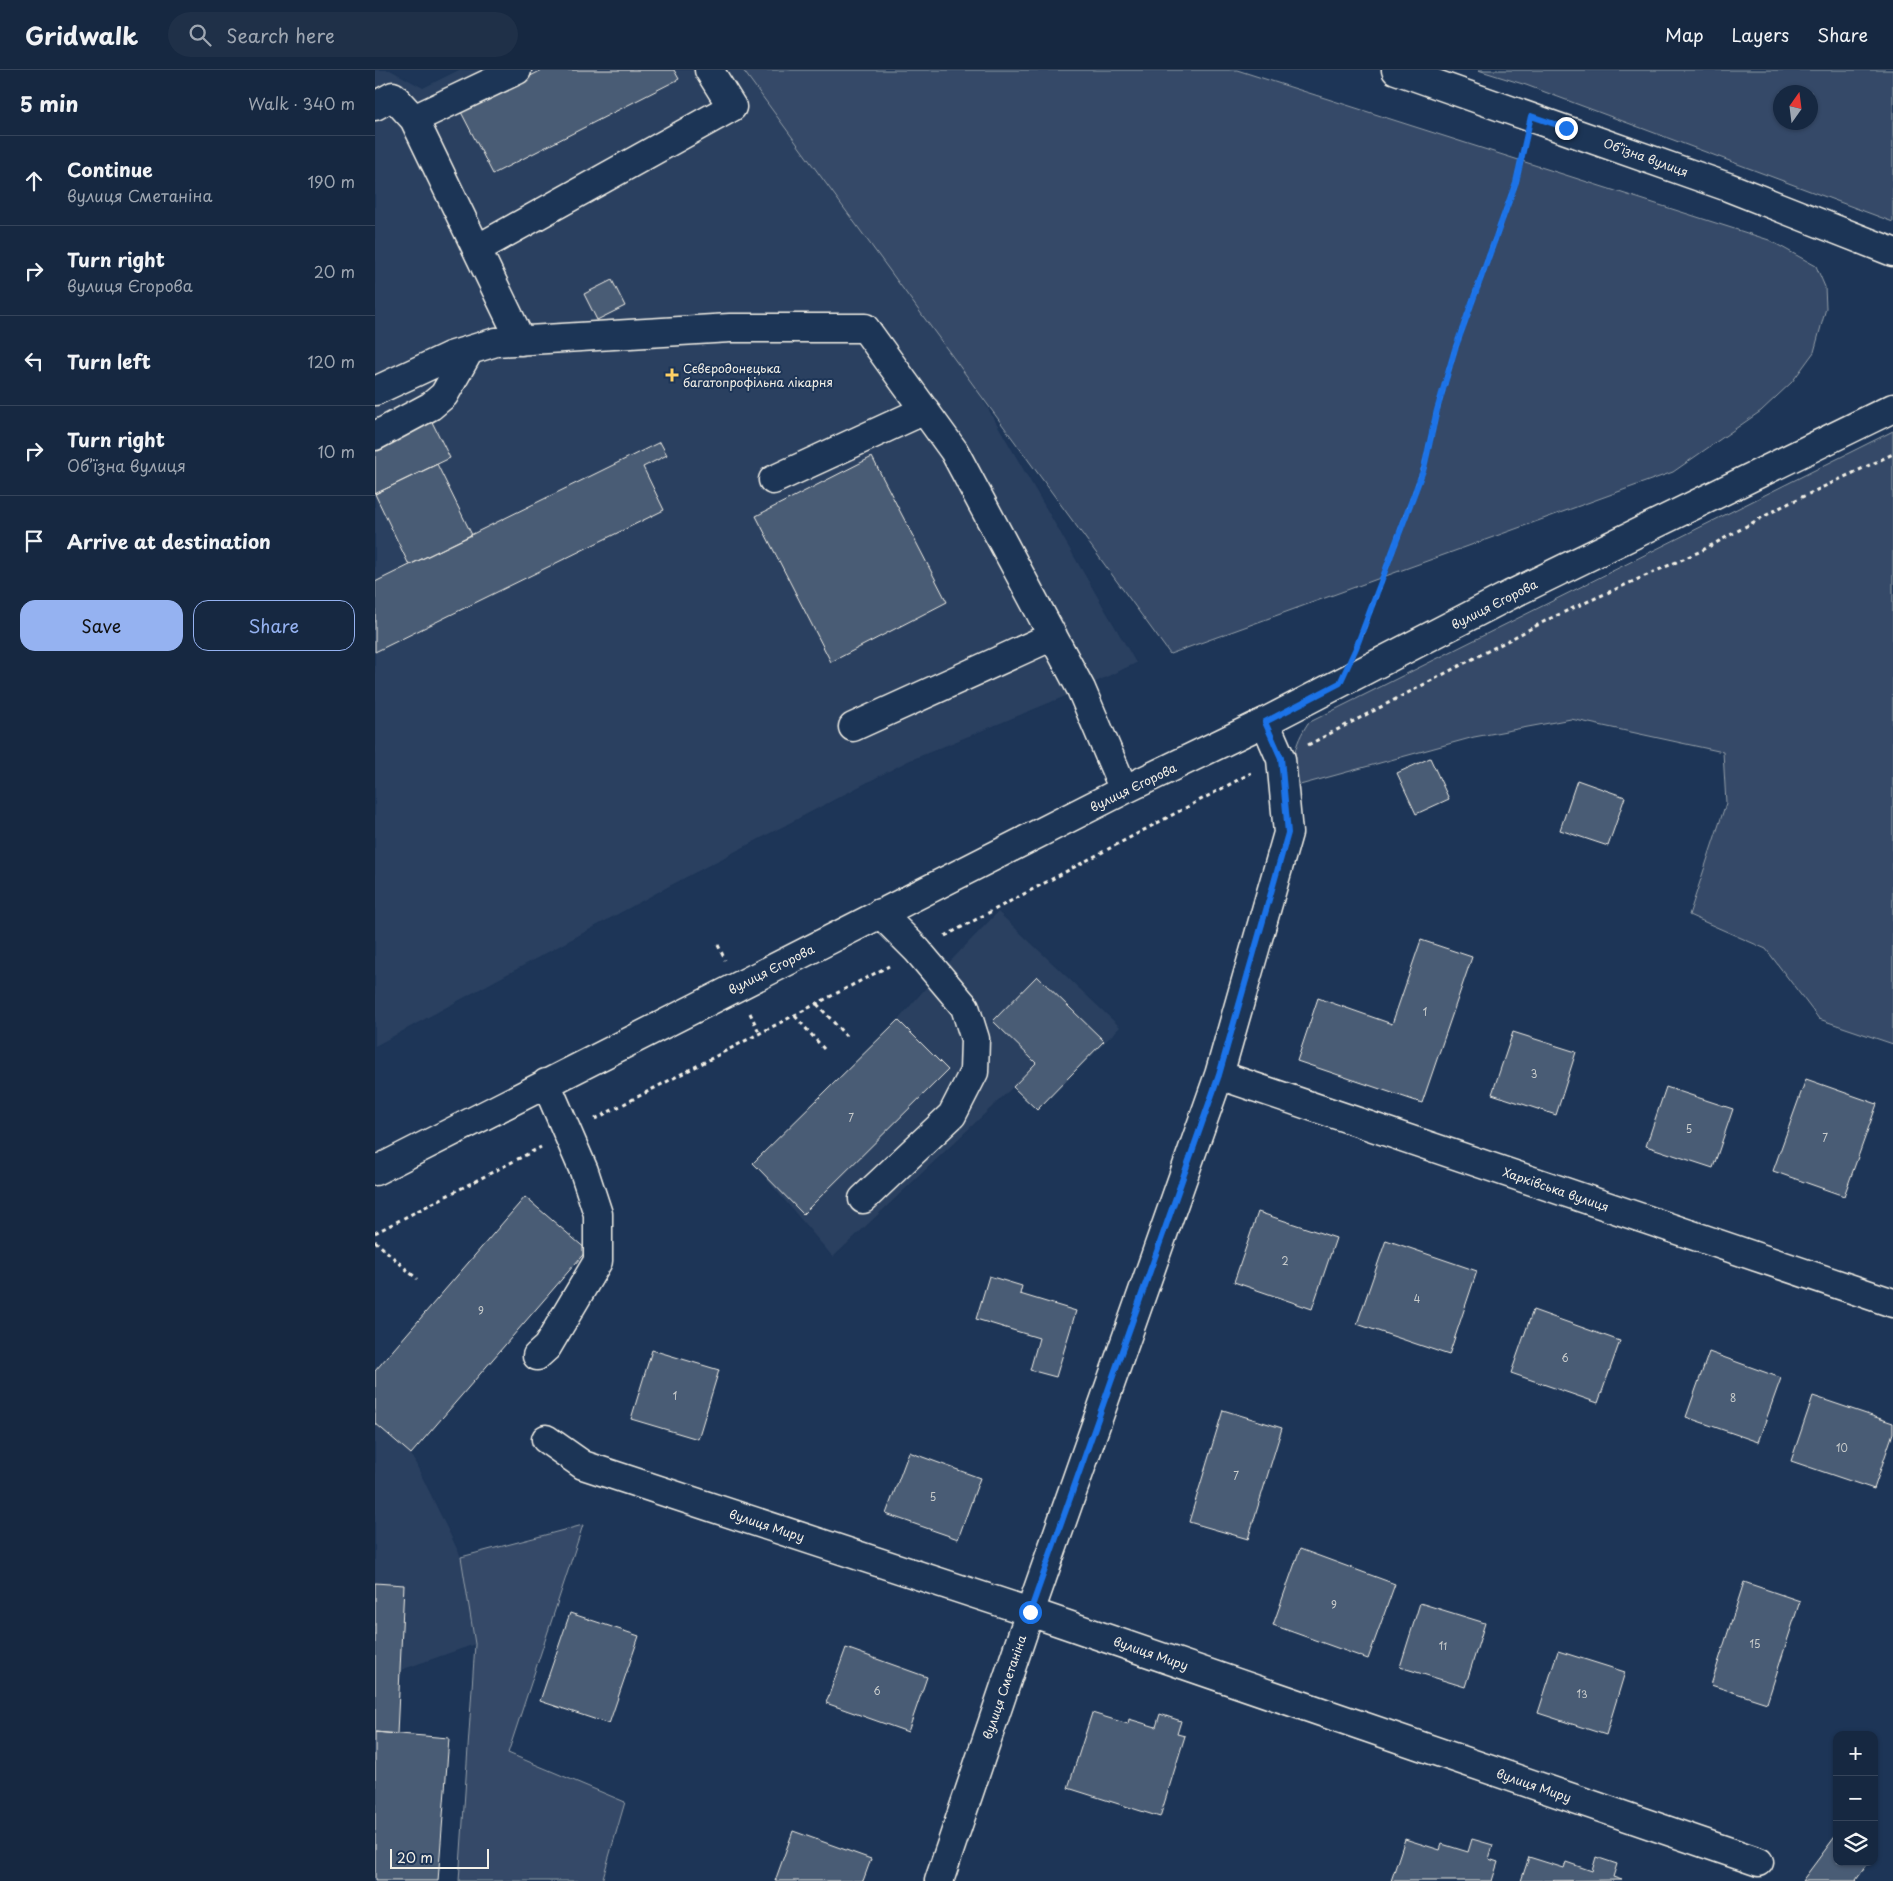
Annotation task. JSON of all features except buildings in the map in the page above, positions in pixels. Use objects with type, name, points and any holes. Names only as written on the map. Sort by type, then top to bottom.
[{"type":"street","points":[[414,119],[517,70]]},
{"type":"street","points":[[477,249],[732,107],[709,70]]},
{"type":"street","name":"Об’їзна вулиця","points":[[1396,70],[1729,186],[1893,252]]},
{"type":"street","points":[[381,95],[414,119],[521,341]]},
{"type":"street","points":[[375,391],[450,356],[496,342],[730,328],[865,328],[955,451],[1081,689],[1125,790]]},
{"type":"street","points":[[375,436],[431,406],[444,395],[469,350]]},
{"type":"street","name":"вулиця Єгорова","points":[[375,1171],[1125,790],[1265,722],[1510,595],[1893,408]]},
{"type":"street","points":[[773,480],[925,410]]},
{"type":"street","points":[[853,727],[1053,636]]},
{"type":"street","name":"вулиця Сметаніна","points":[[939,1881],[1030,1612],[1219,1075],[1288,833],[1281,758],[1265,722]]},
{"type":"street","points":[[863,1199],[952,1115],[974,1072],[975,1040],[965,1007],[917,950],[881,914]]},
{"type":"street","name":"Харківська вулиця","points":[[1219,1075],[1893,1303]]},
{"type":"street","points":[[537,1356],[547,1347],[598,1261],[598,1214],[546,1083]]},
{"type":"street","name":"вулиця Миру","points":[[546,1439],[583,1465],[1030,1612],[1759,1862]]},
{"type":"path","points":[[1360,639],[1424,468],[1437,410],[1455,349],[1516,182],[1531,116]]},
{"type":"path","points":[[375,1233],[795,1016],[1230,782],[1281,758],[1551,618],[1701,551],[1783,506],[1893,454]]},
{"type":"path","points":[[817,1004],[846,1036]]},
{"type":"path","points":[[795,1016],[824,1049]]},
{"type":"path","points":[[375,1241],[417,1279]]},
{"type":"shaded area","name":"Сєвєродонецька багатопрофiльна лiкарня","points":[[375,70],[390,70],[423,88],[459,70],[791,70],[1136,663],[1068,695],[908,761],[671,885],[375,1046]]},
{"type":"shaded area","points":[[743,70],[1237,70],[1769,240],[1816,266],[1825,287],[1826,308],[1814,352],[1792,382],[1761,411],[1673,472],[1170,654]]},
{"type":"shaded area","points":[[1478,70],[1893,70],[1893,222],[1526,85]]},
{"type":"shaded area","points":[[1893,431],[1893,1044],[1819,1019],[1766,949],[1689,915],[1726,803],[1723,752],[1571,719],[1474,737],[1300,785],[1294,760],[1299,738],[1308,723]]},
{"type":"shaded area","points":[[998,912],[1120,1027],[1037,1110],[1013,1087],[833,1257],[753,1163],[898,1020],[938,974]]},
{"type":"shaded area","points":[[375,1423],[411,1454],[461,1557],[475,1644],[375,1679]]},
{"type":"shaded area","points":[[583,1525],[508,1753],[625,1802],[602,1881],[459,1881],[475,1644],[461,1557]]},
{"type":"place","name":"Сєвєродонецька багатопрофiльна лiкарня","points":[[672,375]]},
{"type":"route","points":[[1030,1612],[1219,1075],[1288,833],[1281,758],[1265,722],[1340,683],[1356,648],[1424,468],[1437,410],[1455,349],[1516,182],[1531,116],[1566,128]]}]
